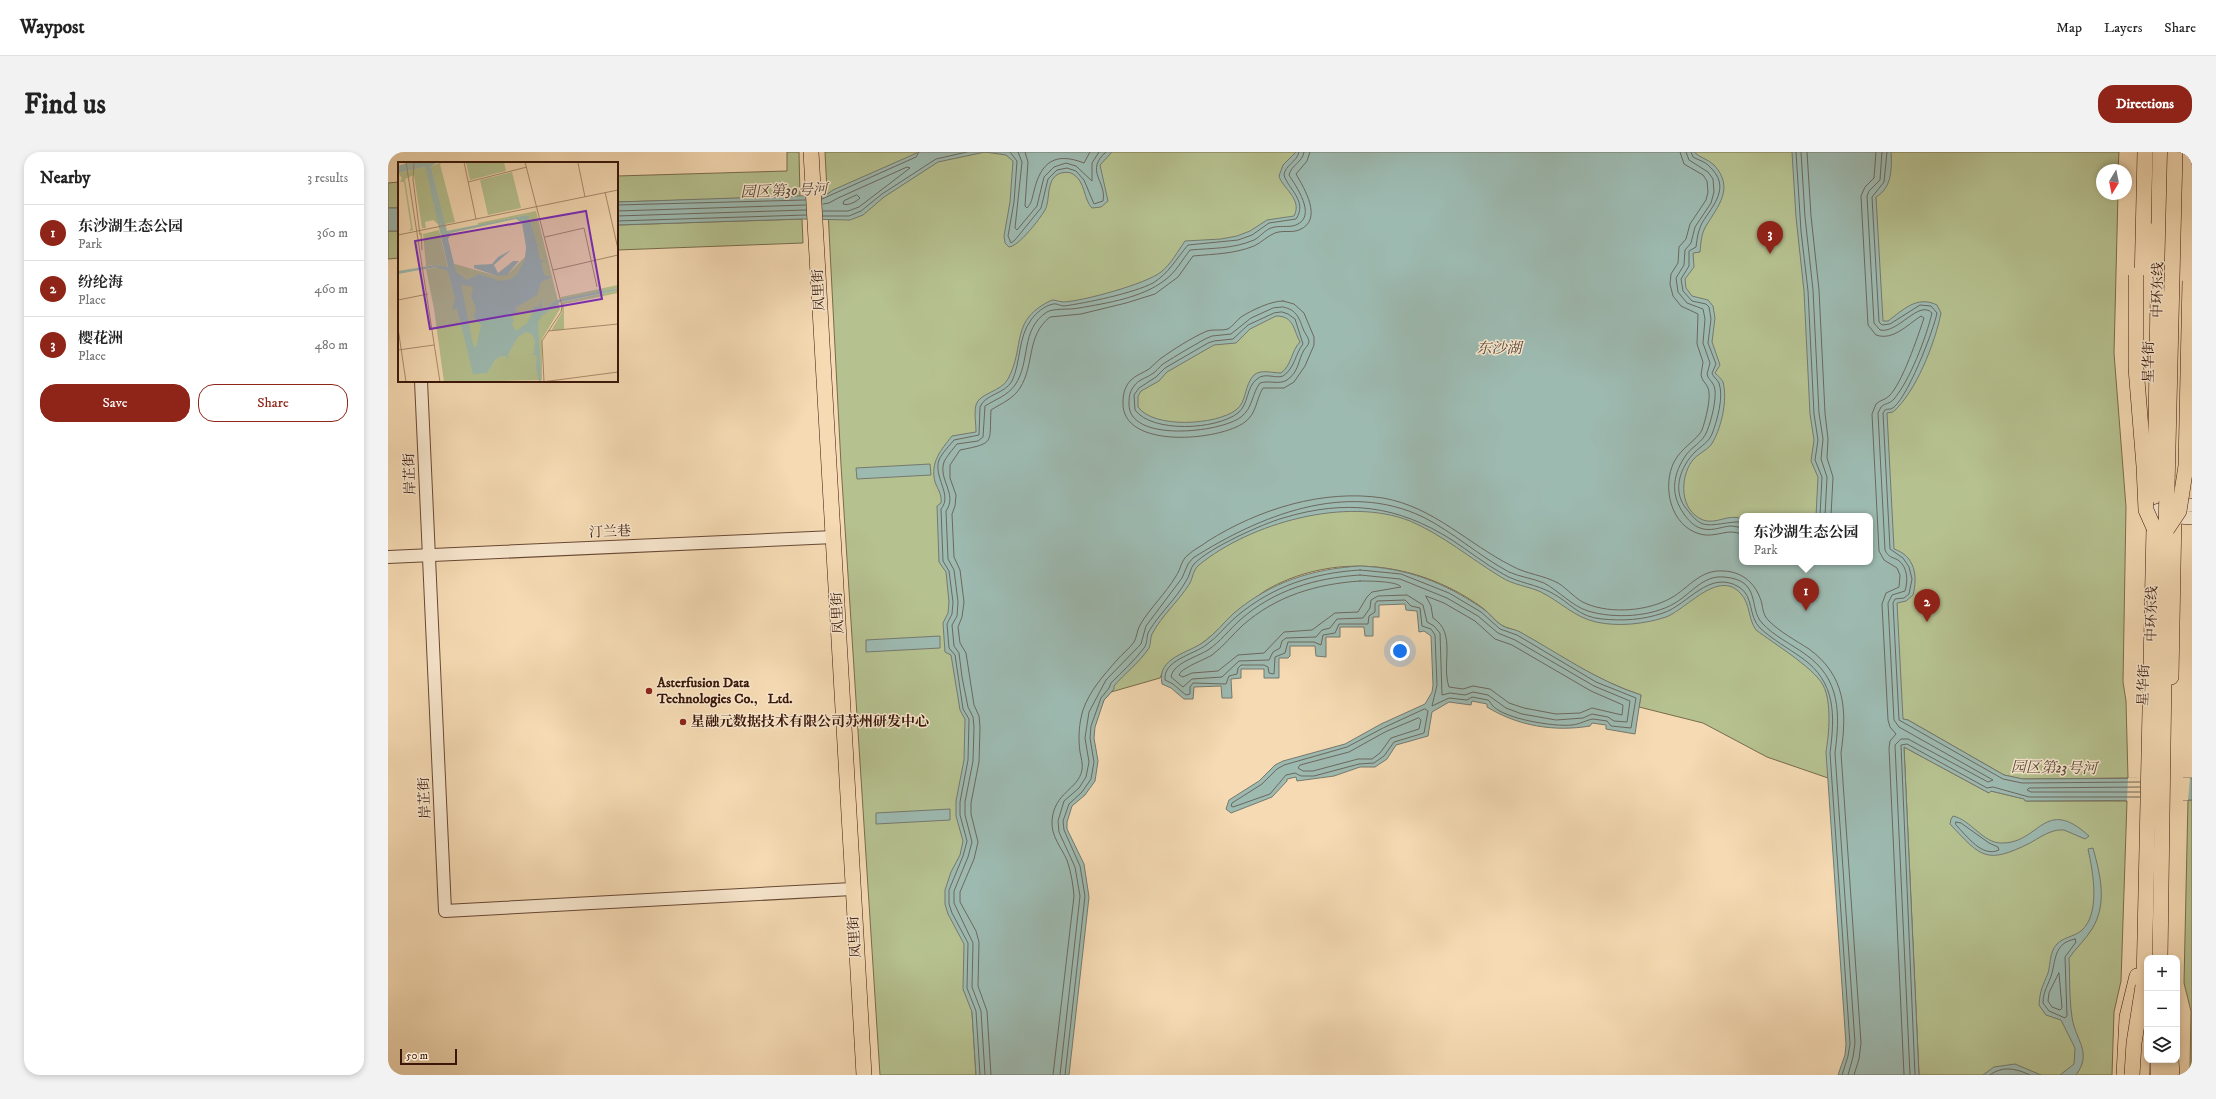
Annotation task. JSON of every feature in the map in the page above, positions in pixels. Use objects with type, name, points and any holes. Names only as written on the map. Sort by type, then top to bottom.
[{"type":"main road","name":"凤里街","points":[[811,152],[834,537],[852,889],[864,1075]]},
{"type":"main road","points":[[2138,152],[2136,368],[2146,510],[2167,520]]},
{"type":"main road","points":[[2145,152],[2142,285],[2150,309]]},
{"type":"main road","name":"星华街","points":[[2140,981],[2141,778],[2150,513],[2148,413],[2152,152]]},
{"type":"main road","name":"中环东线","points":[[2142,1075],[2140,981],[2167,520],[2160,152]]},
{"type":"main road","name":"中环东线","points":[[2160,955],[2175,152]]},
{"type":"main road","name":"星华街","points":[[2166,955],[2170,778],[2167,520],[2178,487],[2184,152]]},
{"type":"main road","points":[[2167,520],[2179,511],[2186,466],[2192,152]]},
{"type":"main road","points":[[2179,422],[2192,392]]},
{"type":"main road","points":[[2167,520],[2192,505]]},
{"type":"main road","points":[[2150,513],[2167,520],[2192,518]]},
{"type":"main road","points":[[2124,1075],[2127,1016],[2140,981]]},
{"type":"main road","points":[[2134,1075],[2134,1043],[2140,981]]},
{"type":"main road","points":[[2158,1063],[2158,1075]]},
{"type":"main road","points":[[2164,1075],[2165,1063]]},
{"type":"main road","points":[[2171,1063],[2172,1075]]},
{"type":"street","name":"岸芷街","points":[[421,382],[445,911],[852,889]]},
{"type":"street","name":"汀兰巷","points":[[388,557],[834,537]]},
{"type":"green space","points":[[787,152],[799,152],[800,197],[618,202],[618,176],[787,171]]},
{"type":"green space","points":[[825,152],[2119,152],[2118,164],[2096,164],[2096,200],[2118,200],[2114,353],[2126,507],[2123,682],[2126,701],[2128,778],[2022,779],[2004,775],[1908,720],[1903,719],[1828,778],[1767,757],[1703,723],[1639,707],[1641,695],[1594,675],[1519,632],[1503,626],[1484,609],[1460,593],[1434,581],[1407,572],[1380,567],[1352,566],[1324,569],[1296,576],[1265,591],[1205,641],[1179,655],[1164,669],[1160,678],[1111,692],[1104,700],[972,1012],[976,1075],[880,1075],[841,465]]},
{"type":"green space","points":[[398,182],[398,208],[388,208],[388,183]]},
{"type":"green space","points":[[802,219],[803,243],[618,250],[618,225]]},
{"type":"green space","points":[[388,231],[398,231],[398,258],[388,259]]},
{"type":"green space","points":[[1904,747],[1989,793],[1991,791],[2025,799],[2026,801],[2127,801],[2121,981],[2114,1012],[2112,1075],[1919,1075]]},
{"type":"green space","points":[[2188,800],[2192,800],[2192,1075],[2190,1075],[2191,1011],[2184,983]]},
{"type":"water","points":[[919,152],[985,152],[938,162],[884,197],[863,215],[850,220],[802,219],[618,225],[618,202],[826,195],[833,190]]},
{"type":"water","points":[[985,152],[1112,152],[1100,165],[1108,201],[1101,207],[1092,208],[1077,177],[1066,172],[1061,173],[1053,179],[1050,184],[1047,205],[1034,226],[1018,242],[1009,247],[1005,243],[1004,236],[1010,202],[1013,161],[1006,155]]},
{"type":"water","name":"东沙湖","points":[[1296,152],[1694,152],[1709,161],[1720,173],[1724,189],[1719,204],[1704,229],[1700,252],[1693,253],[1694,267],[1685,279],[1686,288],[1692,296],[1708,300],[1713,306],[1715,318],[1712,342],[1720,365],[1715,373],[1723,382],[1725,397],[1723,415],[1715,439],[1709,447],[1692,461],[1685,476],[1684,493],[1689,509],[1695,515],[1708,521],[1732,517],[1739,518],[1739,565],[1873,565],[1873,513],[1816,513],[1818,477],[1811,461],[1814,440],[1810,414],[1804,291],[1796,217],[1792,152],[1891,152],[1891,171],[1888,183],[1876,197],[1883,321],[1888,321],[1911,305],[1923,302],[1930,302],[1937,305],[1941,313],[1929,352],[1917,380],[1893,412],[1887,413],[1894,549],[1907,556],[1911,562],[1915,574],[1913,595],[1906,601],[1897,603],[1903,719],[1908,720],[2004,775],[2023,779],[2192,778],[2192,800],[2025,801],[2024,799],[1991,791],[1989,793],[1904,747],[1919,1075],[1838,1075],[1845,1055],[1846,1044],[1826,752],[1829,727],[1828,700],[1823,685],[1811,671],[1756,630],[1753,626],[1746,602],[1741,594],[1732,587],[1723,586],[1713,588],[1666,617],[1640,623],[1604,624],[1581,617],[1541,592],[1506,580],[1434,533],[1410,521],[1385,514],[1358,511],[1329,513],[1300,518],[1272,526],[1245,537],[1220,550],[1199,565],[1195,569],[1186,590],[1156,627],[1151,636],[1149,648],[1114,686],[1114,689],[1104,700],[1095,727],[1094,738],[1098,761],[1095,781],[1085,795],[1072,806],[1067,822],[1067,829],[1084,864],[1089,897],[1069,1075],[976,1075],[972,1012],[963,989],[964,944],[948,914],[945,904],[945,890],[951,872],[960,855],[963,841],[956,816],[956,801],[964,760],[965,719],[960,710],[951,655],[945,652],[943,623],[948,613],[949,602],[946,572],[939,562],[937,506],[941,503],[941,500],[935,482],[935,462],[940,451],[952,436],[976,432],[975,411],[978,401],[1000,387],[1008,379],[1013,367],[1024,325],[1030,316],[1039,308],[1052,300],[1064,302],[1085,299],[1129,287],[1153,277],[1168,265],[1185,241],[1221,239],[1237,236],[1250,231],[1267,220],[1294,216],[1296,204],[1279,176],[1283,165]],"holes":[[[1276,316],[1286,318],[1292,324],[1300,342],[1285,370],[1281,373],[1260,372],[1254,375],[1240,407],[1236,410],[1227,415],[1214,419],[1171,422],[1157,419],[1146,414],[1138,407],[1138,396],[1141,391],[1159,381],[1167,372],[1214,345],[1236,343],[1250,329]]]},
{"type":"water","points":[[388,208],[398,208],[398,231],[388,231]]},
{"type":"water","points":[[930,464],[931,475],[857,479],[856,468]]},
{"type":"water","points":[[1360,566],[1377,567],[1409,573],[1439,584],[1482,608],[1503,626],[1520,632],[1594,675],[1641,695],[1635,734],[1606,729],[1606,725],[1592,723],[1590,726],[1577,728],[1550,728],[1537,726],[1499,714],[1487,707],[1487,704],[1472,701],[1471,705],[1449,702],[1432,712],[1428,736],[1396,745],[1387,759],[1375,767],[1360,767],[1334,776],[1297,781],[1296,777],[1287,779],[1287,781],[1272,797],[1231,813],[1226,809],[1229,800],[1259,781],[1275,765],[1283,761],[1345,744],[1381,724],[1425,704],[1432,692],[1433,685],[1431,636],[1424,631],[1419,632],[1417,611],[1406,610],[1405,604],[1379,605],[1379,617],[1373,617],[1373,636],[1365,636],[1364,627],[1340,627],[1340,637],[1326,637],[1326,657],[1316,656],[1315,646],[1290,646],[1290,656],[1288,658],[1279,658],[1279,678],[1264,678],[1264,669],[1241,669],[1241,678],[1231,679],[1232,698],[1222,698],[1221,686],[1194,687],[1193,699],[1184,699],[1171,688],[1162,684],[1164,668],[1176,657],[1199,645],[1213,635],[1234,613],[1248,602],[1277,585],[1325,570]]},
{"type":"water","points":[[940,636],[940,648],[866,652],[866,640]]},
{"type":"water","points":[[950,809],[950,820],[876,824],[876,813]]},
{"type":"water","points":[[1953,816],[1966,822],[1988,839],[2001,843],[2014,841],[2025,837],[2043,824],[2052,820],[2062,820],[2074,825],[2089,836],[2085,839],[2064,830],[2058,830],[2003,854],[1985,854],[1969,844],[1950,824]]},
{"type":"water","points":[[2093,848],[2100,878],[2100,909],[2092,929],[2069,958],[2072,1017],[2082,1046],[2083,1059],[2081,1067],[2076,1075],[2060,1075],[2074,1064],[2075,1048],[2061,1020],[2046,1015],[2039,1005],[2039,1000],[2048,973],[2051,954],[2054,947],[2063,940],[2081,931],[2087,924],[2091,914],[2094,892],[2088,849]]},
{"type":"water","points":[[2015,1064],[2041,1075],[1983,1075],[1994,1067]]},
{"type":"pier","points":[[2138,776],[2183,776],[2183,778],[2190,778],[2188,800],[2183,800],[2183,802],[2137,803],[2137,801],[2127,801],[2128,778],[2137,778]]},
{"type":"place","name":"樱花洲","points":[[1770,254]]},
{"type":"place","name":"东沙湖生态公园","points":[[1806,611]]},
{"type":"place","name":"纷纶海","points":[[1927,622]]},
{"type":"place","name":"Asterfusion Data Technologies Co.，Ltd.","points":[[649,691]]},
{"type":"place","name":"星融元数据技术有限公司苏州研发中心","points":[[683,722]]},
{"type":"water label","name":"园区第30号河","points":[[784,191]]},
{"type":"water label","name":"园区第23号河","points":[[2054,768]]}]
